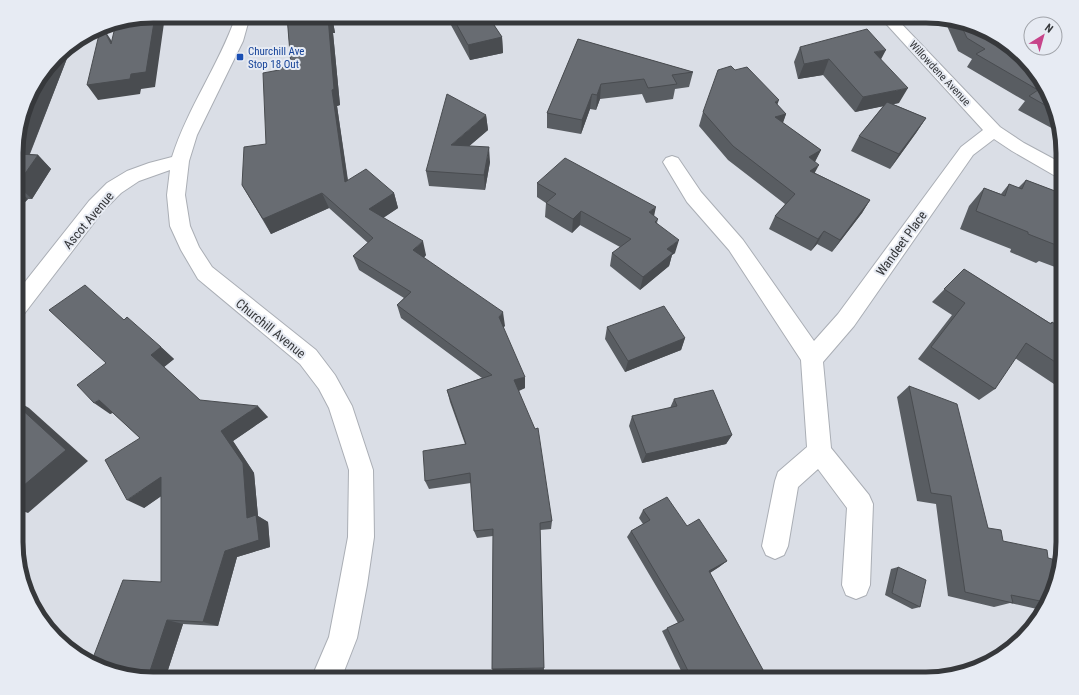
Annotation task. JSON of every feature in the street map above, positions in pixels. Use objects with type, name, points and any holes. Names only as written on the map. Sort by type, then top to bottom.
[{"type":"street","name":"Churchill Avenue","points":[[240,23],[235,41],[188,135],[180,161],[176,195],[180,226],[191,250],[205,273],[308,357],[327,382],[340,406],[361,470],[361,537],[344,638],[329,672]]},
{"type":"street","name":"Willowdene Avenue","points":[[893,23],[994,131],[1018,147],[1056,168]]},
{"type":"street","name":"Wandeet Place","points":[[812,359],[846,320],[967,151],[994,131]]},
{"type":"street","name":"Ascot Avenue","points":[[23,300],[96,206],[114,188],[133,176],[155,167],[180,161]]},
{"type":"street","points":[[672,162],[694,197],[736,245],[802,341],[812,359],[819,452],[860,504],[856,586]]},
{"type":"street","points":[[775,546],[787,481],[819,452]]},
{"type":"building","points":[[154,23],[146,72],[131,74],[130,79],[87,85],[99,35],[105,32],[111,44],[115,29],[136,24]]},
{"type":"building","points":[[288,23],[328,23],[334,89],[332,90],[345,182],[366,169],[394,193],[369,209],[423,241],[413,250],[503,312],[499,317],[525,377],[514,380],[535,429],[538,428],[552,521],[540,523],[544,668],[492,669],[493,529],[474,531],[470,473],[425,481],[423,451],[466,444],[447,390],[492,375],[397,305],[411,292],[353,256],[373,238],[322,193],[263,219],[242,185],[244,147],[266,144],[263,73],[291,66]]},
{"type":"building","points":[[456,23],[493,23],[502,37],[468,45]]},
{"type":"building","points":[[962,28],[984,36],[1012,55],[1024,67],[1039,88],[1047,106],[1029,96],[1038,90],[976,54],[985,49],[967,38]]},
{"type":"building","points":[[867,29],[886,50],[874,52],[908,88],[863,97],[829,59],[804,64],[800,47]]},
{"type":"building","points":[[578,39],[693,72],[672,75],[677,84],[648,88],[644,79],[601,84],[597,95],[592,94],[582,120],[547,113]]},
{"type":"building","points":[[731,66],[735,70],[747,67],[779,100],[775,102],[786,114],[775,117],[821,150],[809,157],[819,165],[810,171],[870,200],[840,240],[824,231],[818,239],[775,216],[795,194],[733,146],[703,112],[718,70]]},
{"type":"building","points":[[447,94],[486,115],[451,145],[489,147],[484,175],[426,171]]},
{"type":"building","points":[[887,102],[926,118],[899,154],[859,136]]},
{"type":"building","points":[[23,154],[38,155],[23,176]]},
{"type":"building","points":[[565,158],[656,207],[649,212],[658,219],[655,222],[679,240],[667,249],[673,253],[643,277],[612,253],[631,239],[581,211],[573,219],[546,203],[556,194],[537,183]]},
{"type":"building","points":[[1026,180],[1056,191],[1056,245],[976,211],[984,188],[1005,196],[1009,184],[1022,189]]},
{"type":"building","points":[[964,269],[1051,324],[1052,322],[1056,325],[1056,362],[1026,343],[995,389],[931,347],[965,303],[944,289]]},
{"type":"building","points":[[85,285],[124,320],[127,317],[161,347],[151,355],[200,400],[258,406],[221,431],[243,463],[247,518],[256,515],[259,540],[225,551],[203,622],[167,620],[150,672],[119,668],[93,657],[123,580],[161,582],[161,477],[127,500],[105,460],[140,438],[99,400],[94,403],[77,385],[106,363],[49,310]]},
{"type":"building","points":[[664,306],[685,338],[628,361],[607,327]]},
{"type":"building","points":[[909,386],[957,404],[988,528],[1001,530],[1003,541],[1047,550],[1048,558],[1055,560],[1054,568],[1042,601],[1011,595],[1013,603],[965,592],[951,496],[931,493]]},
{"type":"building","points":[[713,390],[732,435],[646,454],[632,416],[677,406],[674,399]]},
{"type":"building","points":[[23,411],[66,450],[23,486]]},
{"type":"building","points":[[667,497],[687,526],[699,519],[727,561],[709,571],[764,672],[689,672],[667,628],[684,620],[631,531],[650,520],[643,510]]},
{"type":"building","points":[[898,567],[926,580],[920,607],[892,593]]},
{"type":"place","name":"Churchill Ave Stop 18 Out","points":[[240,57]]}]
